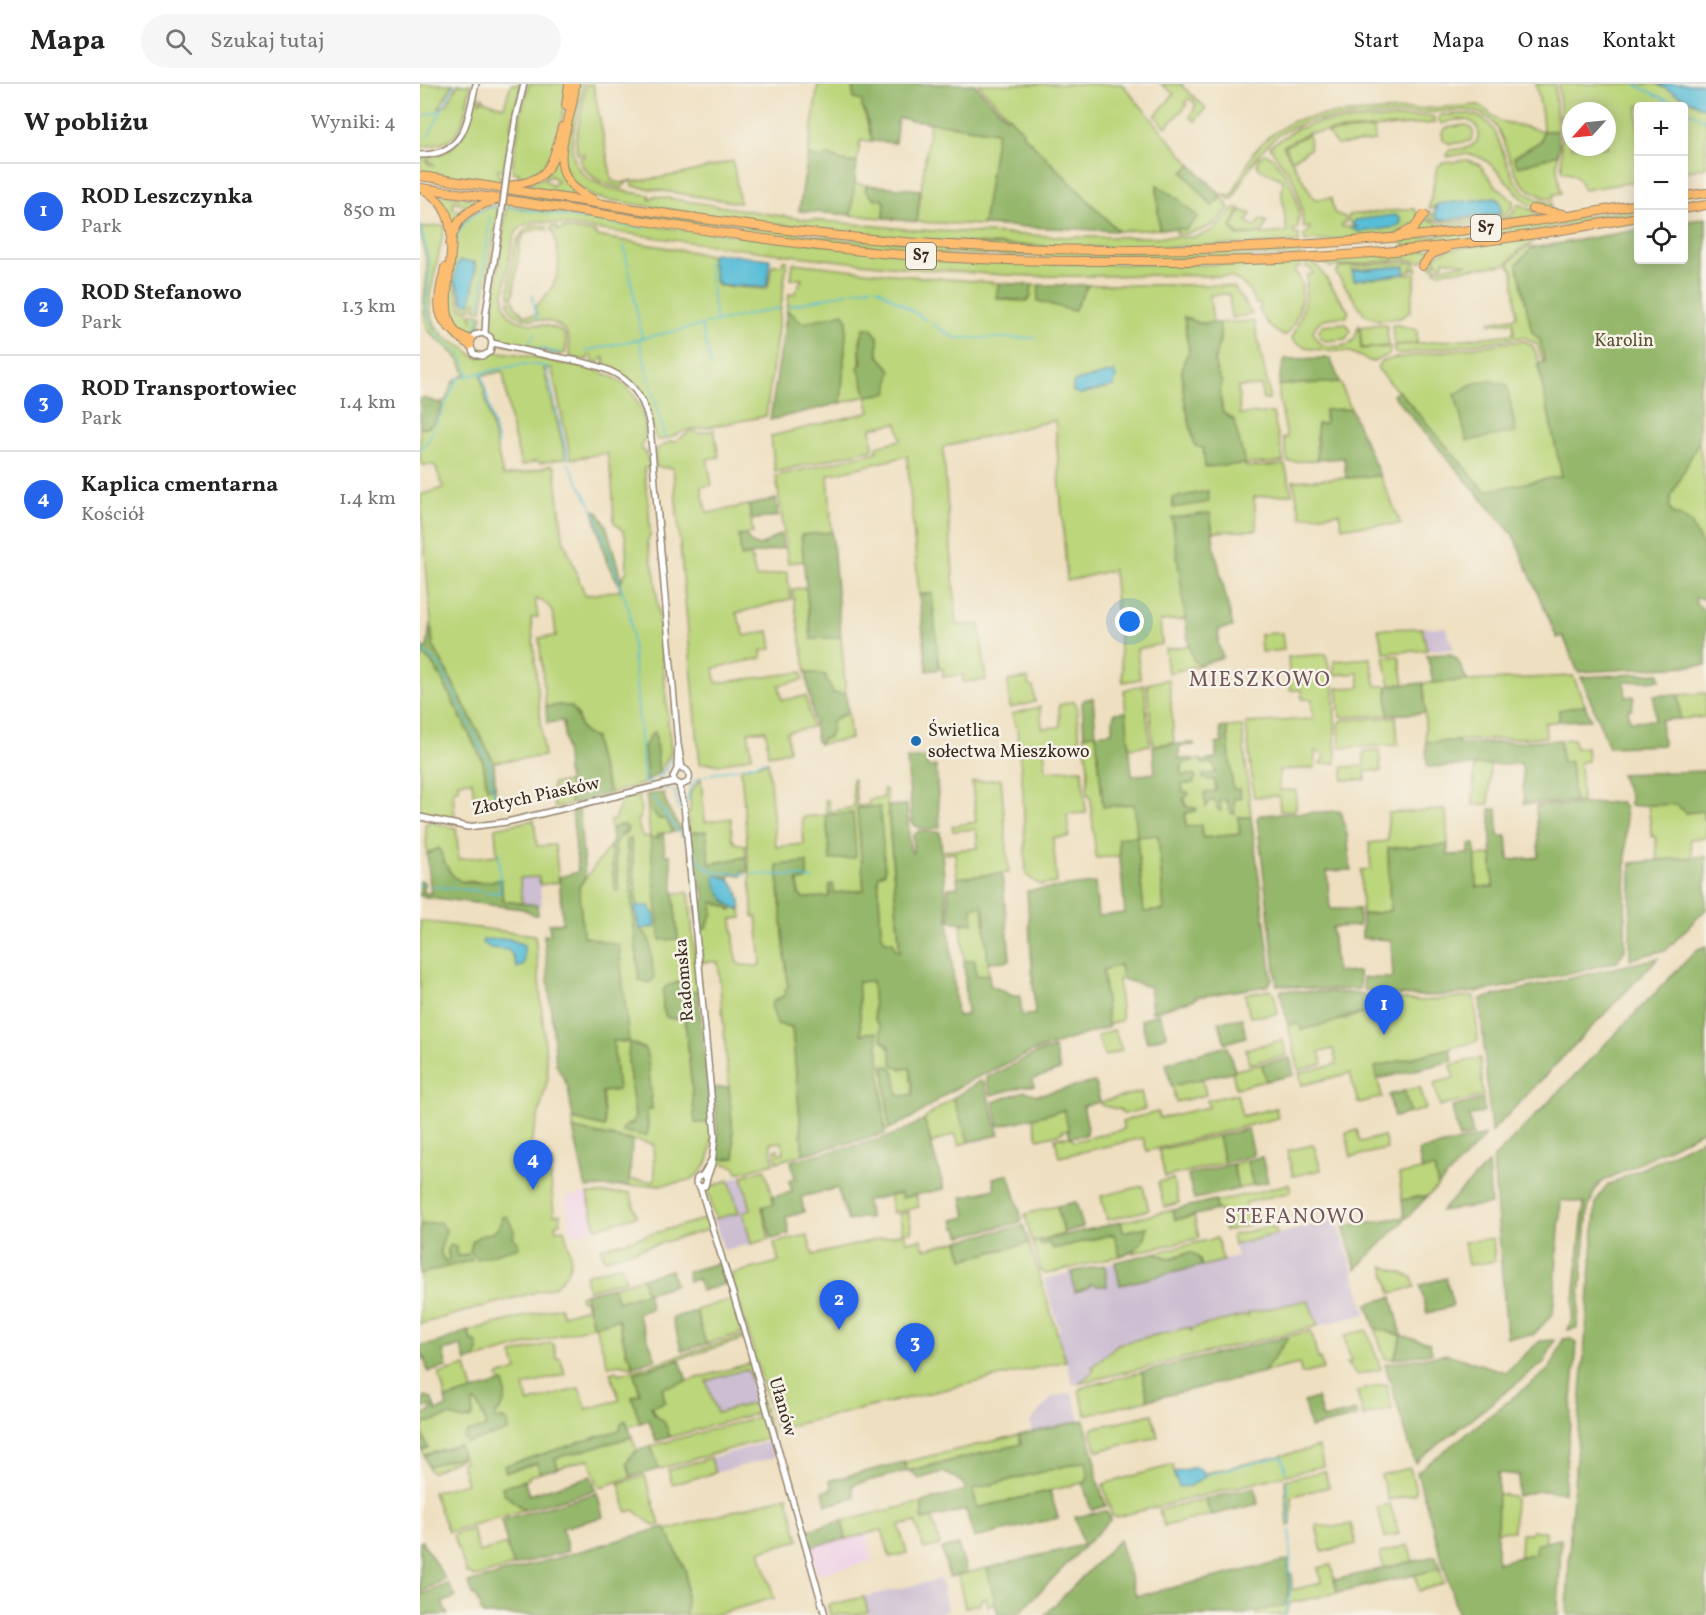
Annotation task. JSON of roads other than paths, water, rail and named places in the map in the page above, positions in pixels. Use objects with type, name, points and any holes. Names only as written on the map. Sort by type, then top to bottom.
[{"type":"highway","points":[[497,187],[526,184],[535,180],[549,167],[563,121],[569,84]]},
{"type":"highway","points":[[575,84],[562,149],[562,166],[565,177],[577,191],[605,203]]},
{"type":"highway","name":"S7","points":[[420,176],[775,229],[873,240],[1054,249],[1208,250],[1378,240],[1469,231],[1634,205]]},
{"type":"highway","points":[[420,188],[435,197],[442,205],[449,227],[433,295],[435,317],[440,327],[448,335],[470,343]]},
{"type":"highway","name":"S7","points":[[420,188],[762,239],[933,257],[1123,262],[1290,259],[1470,242],[1634,218]]},
{"type":"highway","points":[[1688,195],[1706,193]]},
{"type":"highway","points":[[470,343],[446,325],[440,313],[439,294],[451,238],[457,225],[471,209],[497,200]]},
{"type":"highway","points":[[1688,208],[1706,205]]},
{"type":"highway","points":[[1532,209],[1556,214],[1594,212]]},
{"type":"highway","points":[[1378,240],[1407,233],[1417,226],[1424,215]]},
{"type":"highway","points":[[1422,266],[1432,254],[1439,250],[1470,242]]},
{"type":"highway","points":[[1290,259],[1316,262]]},
{"type":"street","points":[[420,155],[445,151],[461,135],[467,124],[476,84]]},
{"type":"street","points":[[492,345],[488,353],[480,356],[473,352],[470,343],[482,333],[516,117],[524,84]]},
{"type":"street","points":[[482,333],[492,345],[607,368],[630,384],[644,404],[650,427],[680,769],[678,782]]},
{"type":"street","name":"Radomska","points":[[680,769],[686,770],[690,775],[689,780],[678,782],[683,798],[715,1136],[713,1158],[705,1177]]},
{"type":"street","name":"Złotych Piasków","points":[[420,816],[468,827],[481,827],[659,784],[678,782]]},
{"type":"street","points":[[698,1176],[705,1177],[703,1186],[697,1184],[698,1176]]},
{"type":"street","name":"Ułanów","points":[[703,1186],[825,1615]]},
{"type":"water","points":[[1657,84],[1706,84],[1706,109]]},
{"type":"water","points":[[1494,198],[1500,202],[1501,211],[1497,214],[1439,220],[1436,217],[1435,211],[1438,208],[1434,207],[1438,204]]},
{"type":"water","points":[[1395,215],[1400,217],[1401,222],[1397,227],[1360,232],[1352,229],[1357,227],[1352,224],[1356,220]]},
{"type":"water","points":[[714,253],[769,259],[767,285],[764,287],[719,285],[716,281],[711,256]]},
{"type":"water","points":[[460,261],[473,262],[476,267],[469,304],[464,302],[454,283],[457,264]]},
{"type":"water","points":[[1405,266],[1404,274],[1354,280],[1352,271]]},
{"type":"water","points":[[1114,372],[1116,377],[1114,386],[1081,394],[1073,392],[1073,384],[1076,381]]},
{"type":"water","points":[[714,876],[726,878],[731,882],[739,898],[740,910],[730,905],[722,897]]},
{"type":"water","points":[[649,906],[655,916],[656,927],[640,929],[635,908]]},
{"type":"water","points":[[509,939],[524,945],[524,965],[517,968],[508,950],[490,948],[482,942]]},
{"type":"water","points":[[1195,1467],[1203,1471],[1205,1476],[1191,1486],[1179,1487],[1174,1474]]},
{"type":"waterway","points":[[428,137],[455,84]]},
{"type":"waterway","points":[[1634,84],[1670,102]]},
{"type":"waterway","points":[[420,117],[439,111]]},
{"type":"waterway","points":[[1688,111],[1706,121]]},
{"type":"waterway","points":[[455,244],[461,229],[471,217],[484,210],[500,207]]},
{"type":"waterway","points":[[505,207],[644,228]]},
{"type":"waterway","points":[[480,307],[490,216]]},
{"type":"waterway","points":[[420,223],[430,266],[427,315],[438,335],[460,354],[469,375]]},
{"type":"waterway","points":[[624,245],[642,338]]},
{"type":"waterway","points":[[708,261],[716,322]]},
{"type":"waterway","points":[[854,291],[872,287]]},
{"type":"waterway","points":[[877,288],[926,320]]},
{"type":"waterway","points":[[790,306],[850,292]]},
{"type":"waterway","points":[[532,295],[537,319]]},
{"type":"waterway","points":[[585,351],[779,308]]},
{"type":"waterway","points":[[458,328],[470,332],[476,328],[479,316]]},
{"type":"waterway","points":[[932,324],[955,338],[1037,338]]},
{"type":"waterway","points":[[702,326],[711,366]]},
{"type":"waterway","points":[[527,345],[536,333]]},
{"type":"waterway","points":[[639,340],[665,438]]},
{"type":"waterway","points":[[533,347],[559,353]]},
{"type":"waterway","points":[[420,450],[429,439],[458,378],[523,364],[546,366],[568,459]]},
{"type":"waterway","points":[[482,374],[498,445]]},
{"type":"waterway","points":[[568,463],[596,515],[630,613],[644,783],[651,782]]},
{"type":"waterway","points":[[420,649],[441,667],[490,766],[494,804]]},
{"type":"waterway","points":[[656,780],[672,758]]},
{"type":"waterway","points":[[743,767],[766,761]]},
{"type":"waterway","points":[[711,774],[738,768]]},
{"type":"waterway","points":[[687,802],[691,787],[702,777]]},
{"type":"waterway","points":[[663,788],[670,789]]},
{"type":"waterway","points":[[673,791],[679,810]]},
{"type":"waterway","points":[[653,798],[682,837]]},
{"type":"waterway","points":[[691,849],[706,868],[716,872],[746,874]]},
{"type":"waterway","points":[[484,892],[500,893],[499,852]]},
{"type":"waterway","points":[[752,874],[787,875],[813,879]]},
{"type":"waterway","points":[[430,886],[479,891]]},
{"type":"waterway","points":[[1205,1475],[1278,1457],[1282,1457],[1286,1473]]},
{"type":"waterway","points":[[1287,1481],[1290,1525]]},
{"type":"waterway","points":[[1283,1615],[1290,1598],[1290,1530]]},
{"type":"place","name":"Świetlica sołectwa Mieszkowo","points":[[916,741]]},
{"type":"place","name":"ROD Leszczynka","points":[[1384,1035]]},
{"type":"place","name":"Kaplica cmentarna","points":[[533,1190]]},
{"type":"place","name":"ROD Stefanowo","points":[[839,1330]]},
{"type":"place","name":"ROD Transportowiec","points":[[915,1373]]},
{"type":"district","name":"MIESZKOWO","points":[[1260,680]]},
{"type":"district","name":"STEFANOWO","points":[[1295,1217]]},
{"type":"park label","name":"Karolin","points":[[1624,341]]}]
